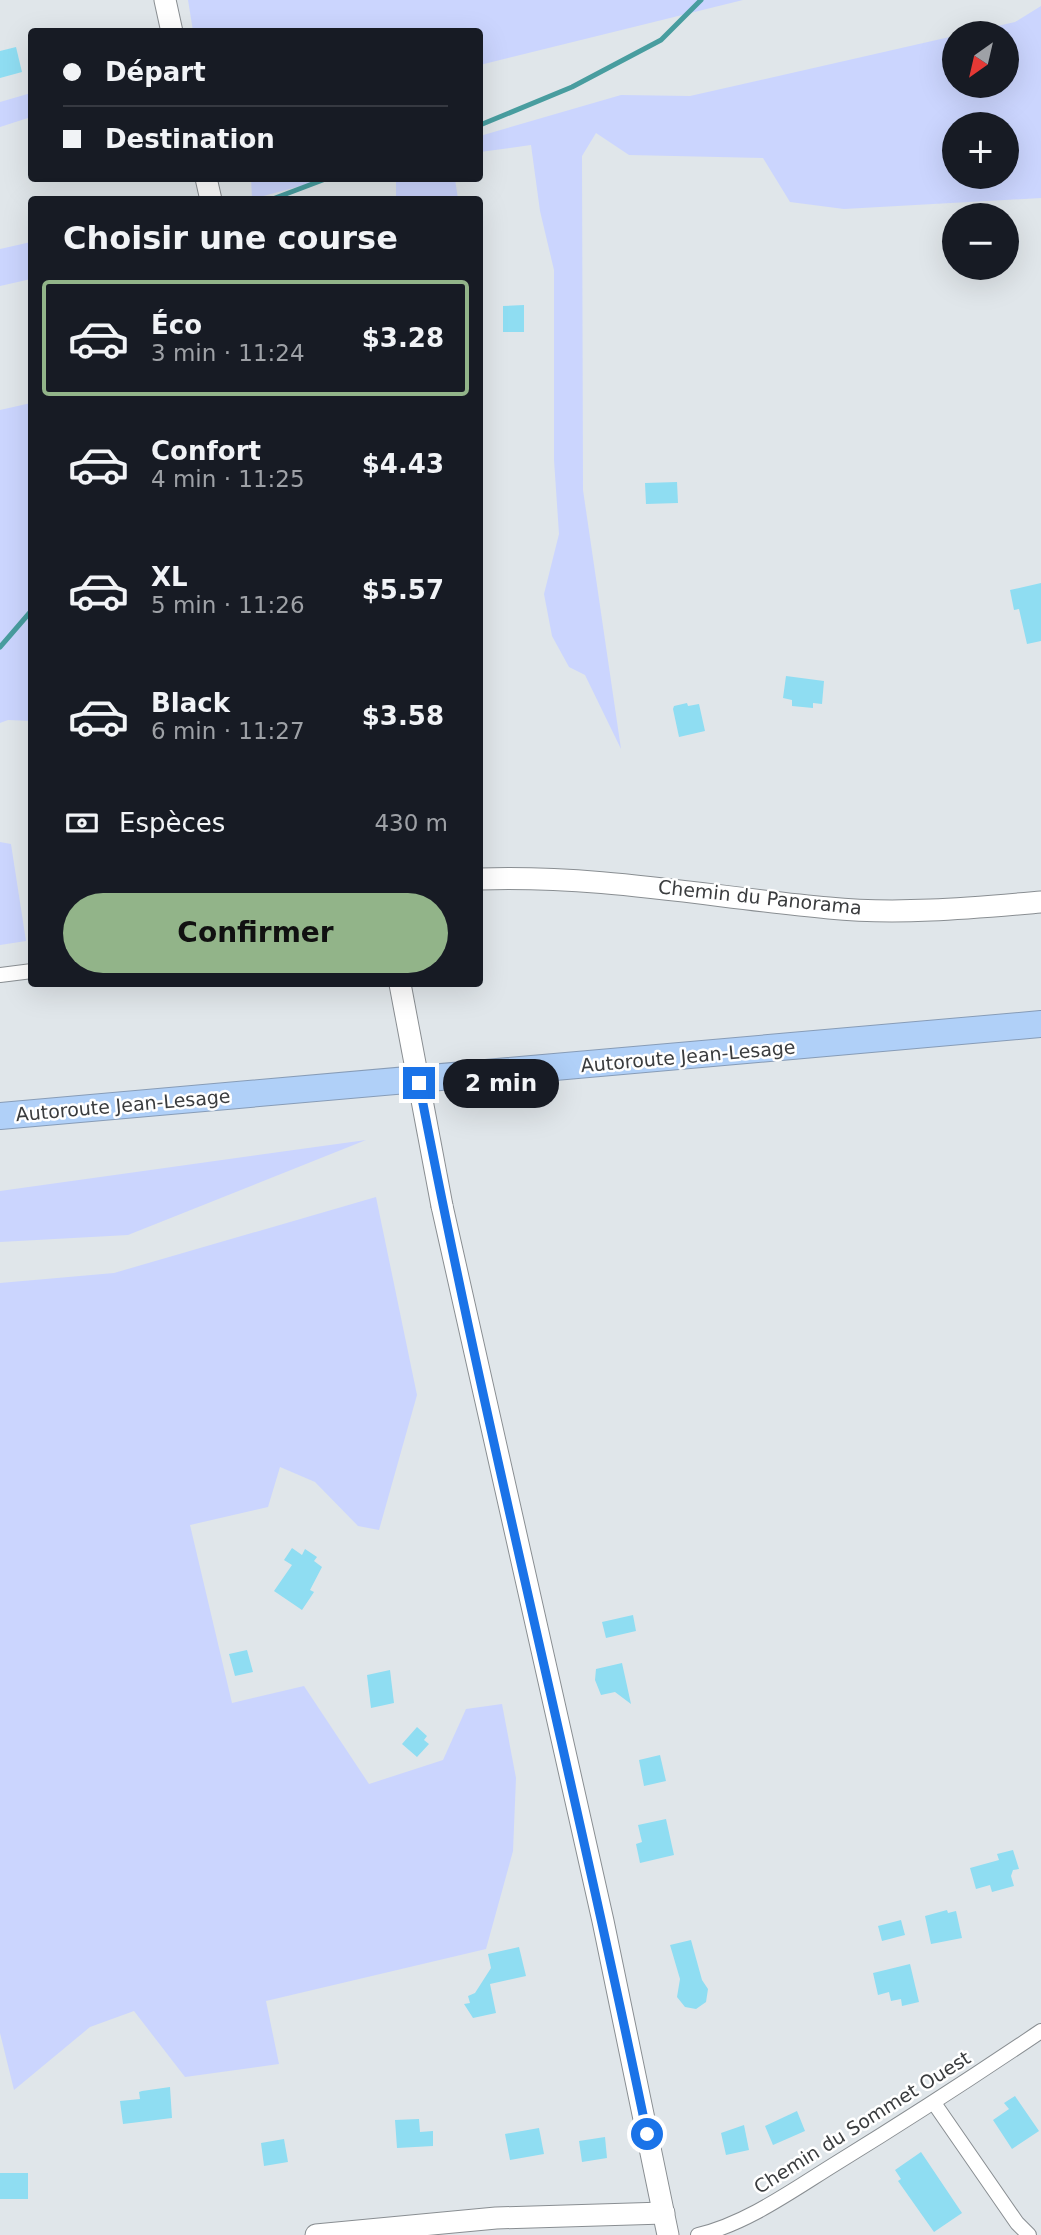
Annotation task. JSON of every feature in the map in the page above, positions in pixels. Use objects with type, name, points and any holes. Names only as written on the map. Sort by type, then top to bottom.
[{"type":"highway","name":"Autoroute Jean-Lesage","points":[[0,1116],[1041,1024]]},
{"type":"street","points":[[165,0],[171,28]]},
{"type":"street","name":"Chemin du Panorama","points":[[483,879],[536,877],[629,883],[831,909],[933,909],[1041,902]]},
{"type":"street","points":[[0,975],[28,972]]},
{"type":"street","points":[[401,987],[442,1206],[603,1921],[668,2235]]},
{"type":"street","name":"Chemin du Sommet Ouest","points":[[698,2235],[718,2229],[787,2194],[934,2103],[1041,2031]]},
{"type":"street","points":[[934,2103],[1017,2223],[1030,2235]]},
{"type":"street","points":[[316,2235],[496,2218],[664,2213]]},
{"type":"shaded area","points":[[188,0],[743,0],[483,64],[483,28],[193,28]]},
{"type":"shaded area","points":[[1041,6],[1041,198],[844,209],[790,202],[763,158],[629,155],[596,133],[582,156],[583,490],[621,749],[585,675],[569,667],[552,636],[544,594],[559,534],[554,460],[554,270],[540,211],[531,145],[483,152],[483,135],[621,95],[690,96],[942,39],[942,98],[1019,98],[1019,21],[1017,21]]},
{"type":"shaded area","points":[[28,94],[28,118],[0,127],[0,102]]},
{"type":"shaded area","points":[[251,182],[316,182],[263,196],[252,196]]},
{"type":"shaded area","points":[[396,182],[455,182],[458,196],[396,196]]},
{"type":"shaded area","points":[[28,243],[28,280],[0,286],[0,249]]},
{"type":"shaded area","points":[[28,404],[28,721],[8,720],[0,723],[0,410]]},
{"type":"shaded area","points":[[0,842],[11,844],[26,941],[0,945]]},
{"type":"shaded area","points":[[366,1140],[128,1235],[0,1242],[0,1191]]},
{"type":"shaded area","points":[[376,1197],[417,1395],[379,1530],[358,1526],[315,1482],[280,1467],[268,1507],[190,1525],[232,1703],[304,1686],[369,1784],[443,1760],[466,1709],[502,1704],[516,1778],[513,1851],[486,1949],[266,2001],[279,2064],[185,2077],[134,2011],[90,2027],[14,2090],[0,2033],[0,1283],[114,1273]]},
{"type":"building","points":[[16,47],[22,72],[0,78],[0,51]]},
{"type":"building","points":[[524,305],[524,332],[503,332],[503,306]]},
{"type":"building","points":[[677,482],[678,503],[646,504],[645,483]]},
{"type":"building","points":[[1041,583],[1041,641],[1027,644],[1019,609],[1014,610],[1010,590]]},
{"type":"building","points":[[786,676],[824,681],[822,704],[813,703],[813,708],[792,706],[792,700],[783,698]]},
{"type":"building","points":[[687,703],[688,706],[699,704],[705,731],[679,737],[673,709],[674,706]]},
{"type":"building","points":[[292,1548],[302,1555],[305,1549],[317,1557],[314,1561],[322,1567],[310,1590],[314,1592],[302,1610],[274,1591],[292,1565],[284,1560]]},
{"type":"building","points":[[633,1615],[636,1631],[606,1638],[602,1622]]},
{"type":"building","points":[[247,1650],[253,1672],[235,1676],[229,1654]]},
{"type":"building","points":[[622,1663],[631,1704],[615,1692],[601,1695],[595,1680],[596,1669]]},
{"type":"building","points":[[390,1670],[394,1703],[371,1708],[367,1675]]},
{"type":"building","points":[[417,1727],[427,1736],[424,1740],[429,1744],[417,1757],[402,1744]]},
{"type":"building","points":[[660,1755],[666,1781],[644,1786],[639,1760]]},
{"type":"building","points":[[666,1819],[674,1855],[640,1863],[636,1844],[642,1842],[638,1825]]},
{"type":"building","points":[[1013,1850],[1019,1869],[1013,1870],[1011,1876],[1014,1886],[992,1892],[990,1885],[976,1889],[970,1868],[999,1860],[997,1854]]},
{"type":"building","points":[[947,1910],[948,1913],[956,1911],[962,1938],[931,1944],[925,1916]]},
{"type":"building","points":[[901,1920],[905,1935],[882,1941],[878,1926]]},
{"type":"building","points":[[691,1940],[702,1980],[708,1989],[706,2002],[696,2009],[685,2007],[677,1997],[680,1979],[670,1945]]},
{"type":"building","points":[[519,1947],[526,1976],[490,1984],[496,2013],[473,2018],[464,2004],[470,2003],[468,1996],[475,1993],[491,1968],[488,1954]]},
{"type":"building","points":[[910,1964],[919,2002],[902,2006],[901,1999],[891,2001],[889,1992],[878,1995],[873,1973]]},
{"type":"building","points":[[170,2087],[172,2118],[123,2124],[120,2101],[140,2099],[139,2092],[142,2091]]},
{"type":"building","points":[[1015,2096],[1039,2131],[1012,2149],[993,2120],[1009,2109],[1004,2103]]},
{"type":"building","points":[[797,2111],[805,2131],[773,2145],[765,2126]]},
{"type":"building","points":[[419,2119],[420,2132],[433,2131],[433,2146],[397,2148],[395,2120]]},
{"type":"building","points":[[744,2125],[749,2150],[726,2155],[721,2133]]},
{"type":"building","points":[[539,2128],[544,2154],[510,2160],[505,2134]]},
{"type":"building","points":[[605,2137],[607,2158],[582,2162],[579,2141]]},
{"type":"building","points":[[284,2139],[288,2162],[264,2166],[261,2143]]},
{"type":"building","points":[[921,2152],[962,2213],[934,2232],[898,2181],[901,2179],[895,2170]]},
{"type":"building","points":[[0,2173],[28,2173],[28,2199],[0,2199]]},
{"type":"waterway","points":[[483,124],[572,87],[661,40],[701,0]]},
{"type":"waterway","points":[[281,196],[317,182]]},
{"type":"waterway","points":[[0,647],[28,615]]},
{"type":"route","points":[[419,1083],[442,1206],[603,1921],[647,2134]]}]
